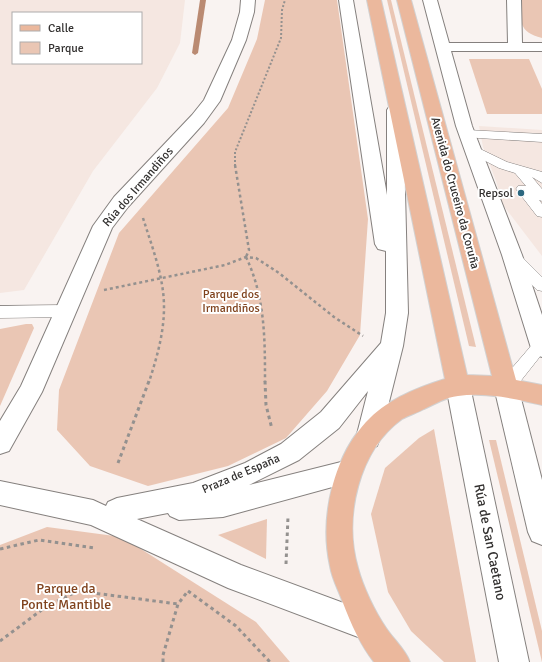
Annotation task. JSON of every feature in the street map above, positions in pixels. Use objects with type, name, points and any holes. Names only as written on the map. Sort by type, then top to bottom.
[{"type":"main road","points":[[374,0],[458,386]]},
{"type":"main road","name":"Avenida do Cruceiro da Coruña","points":[[404,0],[506,387]]},
{"type":"main road","points":[[388,658],[366,626],[343,565],[339,520],[349,472],[368,438],[394,412],[438,390],[458,386],[506,387],[542,395]]},
{"type":"street","name":"Rúa dos Irmandiños","points":[[0,443],[30,392],[103,226],[121,202],[198,119],[212,101],[239,40],[247,12],[248,0]]},
{"type":"street","points":[[346,0],[397,313]]},
{"type":"street","points":[[430,0],[444,46],[469,141],[512,255],[542,346]]},
{"type":"street","points":[[514,0],[515,47]]},
{"type":"street","points":[[444,46],[542,47]]},
{"type":"street","points":[[368,438],[392,346],[397,313],[395,99]]},
{"type":"street","name":"Praza de España","points":[[105,512],[193,494],[254,471],[290,452],[330,420],[392,346]]},
{"type":"street","name":"Rúa de San Caetano","points":[[458,386],[467,423],[514,662]]},
{"type":"street","points":[[506,387],[542,532]]},
{"type":"street","name":"Praza de España","points":[[0,493],[105,512],[223,504],[349,472]]},
{"type":"street","name":"Praza de España","points":[[105,512],[238,578],[366,626]]},
{"type":"lane","points":[[469,141],[542,138]]},
{"type":"lane","points":[[469,141],[503,165],[542,213]]},
{"type":"lane","points":[[503,165],[537,174],[542,179]]},
{"type":"lane","points":[[519,170],[542,197]]},
{"type":"lane","points":[[512,255],[542,286]]},
{"type":"lane","points":[[0,312],[66,311]]},
{"type":"lane","points":[[506,387],[542,346]]},
{"type":"path","points":[[272,432],[266,404],[263,318],[257,280],[246,257],[248,242],[235,166],[236,152],[281,38],[282,10],[285,0]]},
{"type":"path","points":[[118,463],[159,348],[163,327],[164,306],[160,279],[141,209],[121,202]]},
{"type":"path","points":[[99,291],[225,265],[246,257],[256,258],[265,262],[334,317],[363,337]]},
{"type":"path","points":[[286,566],[288,513]]},
{"type":"path","points":[[0,549],[39,540],[80,544],[101,549]]},
{"type":"path","points":[[182,586],[236,626],[270,662]]},
{"type":"path","points":[[0,641],[47,606],[78,590],[178,604]]},
{"type":"path","points":[[162,662],[178,604],[188,591]]},
{"type":"shaded area","points":[[0,0],[185,0],[180,43],[157,88],[93,171],[24,290],[0,293]]},
{"type":"shaded area","name":"Repsol","points":[[479,126],[542,130],[542,256],[503,205],[496,181],[483,147]]},
{"type":"green space","name":"Parque dos Irmandiños","points":[[265,0],[337,0],[368,219],[360,335],[327,391],[286,438],[228,466],[148,486],[90,466],[57,430],[59,390],[119,233],[228,108],[257,39]]},
{"type":"green space","points":[[387,0],[391,0],[476,347],[469,346]]},
{"type":"green space","points":[[519,0],[542,0],[542,38],[534,36],[522,25]]},
{"type":"green space","points":[[469,59],[529,59],[542,89],[542,114],[487,114]]},
{"type":"green space","points":[[32,324],[34,328],[0,406],[0,329]]},
{"type":"green space","points":[[434,429],[476,662],[444,662],[411,631],[388,592],[371,514],[385,468],[419,438]]},
{"type":"green space","points":[[489,440],[496,440],[542,631],[542,662]]},
{"type":"green space","points":[[267,519],[266,559],[218,535]]},
{"type":"green space","name":"Parque da Ponte Mantible","points":[[47,527],[122,537],[256,622],[290,662],[0,662],[0,545]]},
{"type":"waterway","points":[[195,53],[203,0]]},
{"type":"place","name":"Repsol","points":[[521,193]]}]
